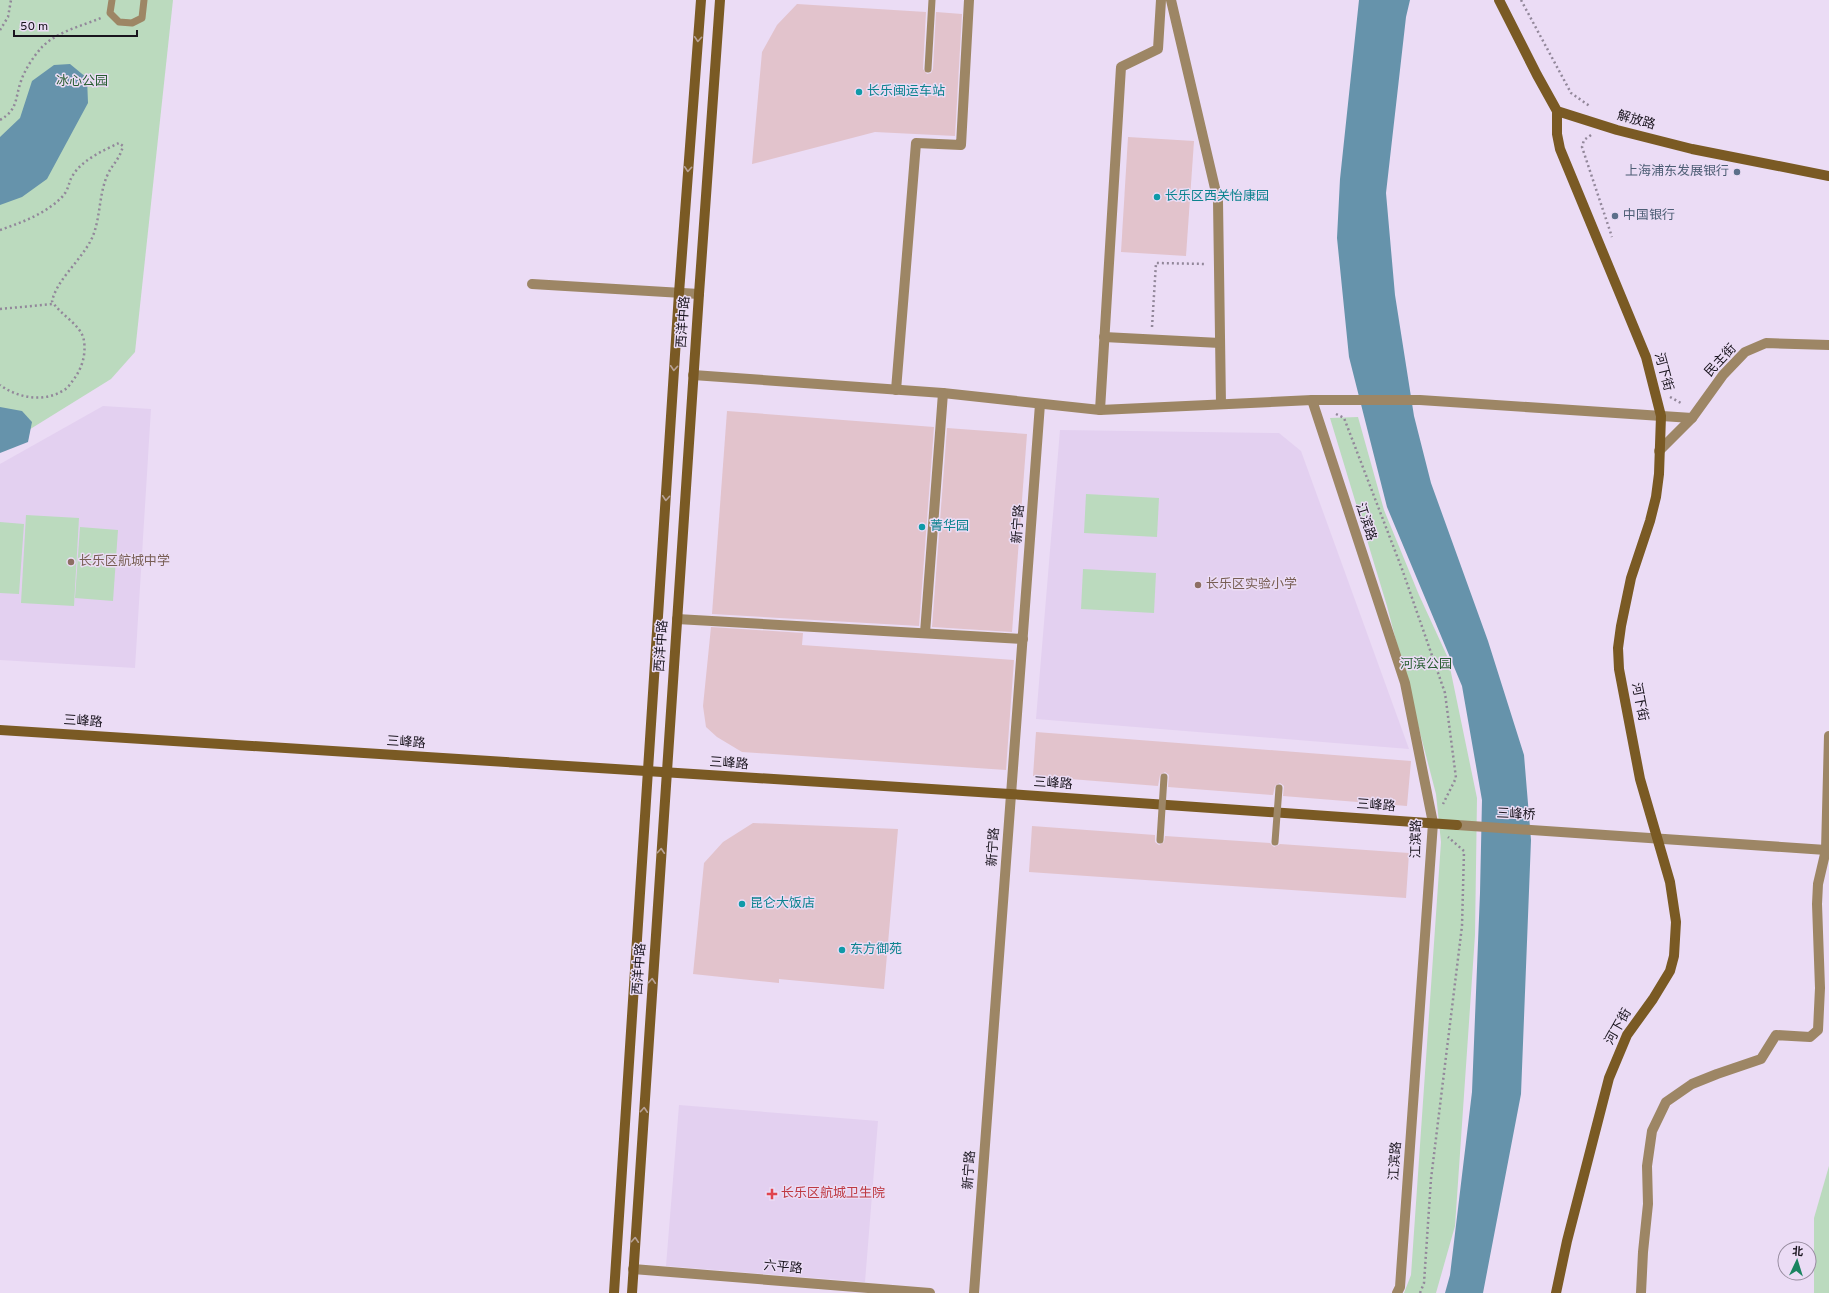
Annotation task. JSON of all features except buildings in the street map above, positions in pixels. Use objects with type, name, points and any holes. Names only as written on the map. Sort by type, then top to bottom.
[{"type":"main road","name":"西洋中路","points":[[614,1293],[679,293],[701,0]]},
{"type":"main road","name":"西洋中路","points":[[632,1293],[693,375],[720,0]]},
{"type":"main road","points":[[1498,1],[1557,111]]},
{"type":"main road","name":"解放路","points":[[1557,111],[1617,130],[1692,149],[1829,176]]},
{"type":"main road","name":"河下街","points":[[1556,1293],[1567,1241],[1609,1078],[1627,1034],[1662,985],[1670,971],[1674,956],[1676,922],[1674,902],[1640,779],[1619,669],[1618,648],[1631,578],[1650,521],[1656,497],[1661,416],[1646,357],[1560,149],[1557,134],[1557,111]]},
{"type":"main road","name":"三峰路","points":[[0,730],[1010,794],[1457,825]]},
{"type":"street","points":[[896,390],[916,143],[961,145],[970,0]]},
{"type":"street","points":[[1100,410],[1121,67],[1158,49],[1161,0]]},
{"type":"street","points":[[1171,0],[1218,200],[1221,404]]},
{"type":"street","points":[[532,284],[699,294]]},
{"type":"street","points":[[1104,337],[1220,343]]},
{"type":"street","name":"民主街","points":[[1659,451],[1692,418],[1723,375],[1745,352],[1766,343],[1829,345]]},
{"type":"street","points":[[693,375],[943,393],[1100,410],[1312,400],[1420,400],[1692,418]]},
{"type":"street","points":[[925,633],[943,393]]},
{"type":"street","name":"江滨路","points":[[1312,400],[1405,683],[1433,823],[1400,1287],[1397,1293]]},
{"type":"street","name":"新宁路","points":[[974,1293],[1040,404]]},
{"type":"street","points":[[677,619],[1023,639]]},
{"type":"street","points":[[1641,1293],[1643,1252],[1648,1204],[1647,1166],[1652,1131],[1666,1102],[1692,1084],[1761,1059],[1776,1035],[1810,1037],[1818,1030],[1820,988],[1816,904],[1818,884],[1827,848],[1829,736]]},
{"type":"street","name":"三峰桥","points":[[1457,825],[1657,839],[1827,848]]},
{"type":"street","name":"六平路","points":[[633,1269],[873,1291],[930,1293]]},
{"type":"lane","points":[[112,0],[110,13],[119,22],[132,23],[142,18],[144,0]]},
{"type":"lane","points":[[928,69],[932,0]]},
{"type":"lane","points":[[1160,840],[1164,777]]},
{"type":"lane","points":[[1275,842],[1279,788]]},
{"type":"path","points":[[0,30],[8,17],[12,0]]},
{"type":"path","points":[[1521,0],[1571,94],[1593,108]]},
{"type":"path","points":[[0,120],[11,113],[17,100],[21,80],[31,61],[43,46],[56,37],[110,13]]},
{"type":"path","points":[[1594,133],[1584,140],[1582,147],[1614,243]]},
{"type":"path","points":[[0,230],[30,220],[48,209],[63,196],[70,187],[73,175],[84,164],[101,152],[119,143],[123,146],[120,157],[107,175],[91,240],[82,256],[54,290],[52,301],[56,309],[78,329],[84,340],[84,358],[78,373],[65,390],[53,396],[27,397],[15,394],[0,385]]},
{"type":"path","points":[[1151,340],[1156,263],[1219,265]]},
{"type":"path","points":[[0,309],[54,304]]},
{"type":"path","points":[[1668,392],[1670,398],[1682,404]]},
{"type":"path","points":[[1331,411],[1344,418],[1402,569],[1445,693],[1456,778],[1433,823],[1464,851],[1462,926],[1431,1179],[1424,1283],[1420,1293]]},
{"type":"shaded area","name":"长乐区航城中学","points":[[103,406],[151,409],[135,668],[0,660],[0,464]]},
{"type":"shaded area","name":"长乐区实验小学","points":[[1060,430],[1279,433],[1301,451],[1409,749],[1036,719]]},
{"type":"shaded area","name":"长乐区航城卫生院","points":[[679,1105],[878,1121],[865,1282],[666,1266]]},
{"type":"green space","name":"冰心公园","points":[[0,0],[173,0],[135,352],[111,379],[11,441],[0,444]]},
{"type":"green space","name":"河滨公园","points":[[1358,417],[1384,510],[1419,595],[1448,658],[1477,798],[1475,935],[1455,1226],[1436,1293],[1404,1293],[1411,1275],[1441,842],[1436,794],[1387,606],[1330,418]]},
{"type":"green space","points":[[1086,494],[1159,498],[1157,537],[1084,533]]},
{"type":"green space","points":[[26,515],[79,518],[74,606],[21,603]]},
{"type":"green space","points":[[0,522],[24,524],[19,594],[0,593]]},
{"type":"green space","points":[[80,527],[118,530],[113,601],[75,598]]},
{"type":"green space","points":[[1083,569],[1156,573],[1154,613],[1081,609]]},
{"type":"green space","points":[[1829,1166],[1829,1293],[1814,1293],[1814,1281],[1817,1281],[1817,1241],[1814,1241],[1814,1218]]},
{"type":"water","points":[[1359,0],[1410,0],[1406,17],[1386,193],[1395,295],[1414,416],[1431,483],[1488,641],[1524,755],[1531,840],[1521,1094],[1483,1293],[1445,1293],[1450,1275],[1472,1092],[1482,800],[1462,686],[1387,507],[1349,357],[1337,238],[1340,179]]},
{"type":"water","points":[[70,64],[87,78],[88,103],[47,179],[22,197],[0,205],[0,137],[20,118],[32,81],[54,65]]},
{"type":"water","points":[[0,407],[22,411],[32,422],[28,442],[0,453]]},
{"type":"place","name":"长乐闽运车站","points":[[859,92]]},
{"type":"place","name":"上海浦东发展银行","points":[[1737,172]]},
{"type":"place","name":"长乐区西关怡康园","points":[[1157,197]]},
{"type":"place","name":"中国银行","points":[[1615,216]]},
{"type":"place","name":"菁华园","points":[[922,527]]},
{"type":"place","name":"长乐区航城中学","points":[[71,562]]},
{"type":"place","name":"长乐区实验小学","points":[[1198,585]]},
{"type":"place","name":"昆仑大饭店","points":[[742,904]]},
{"type":"place","name":"东方御苑","points":[[842,950]]},
{"type":"place","name":"长乐区航城卫生院","points":[[772,1194]]}]
